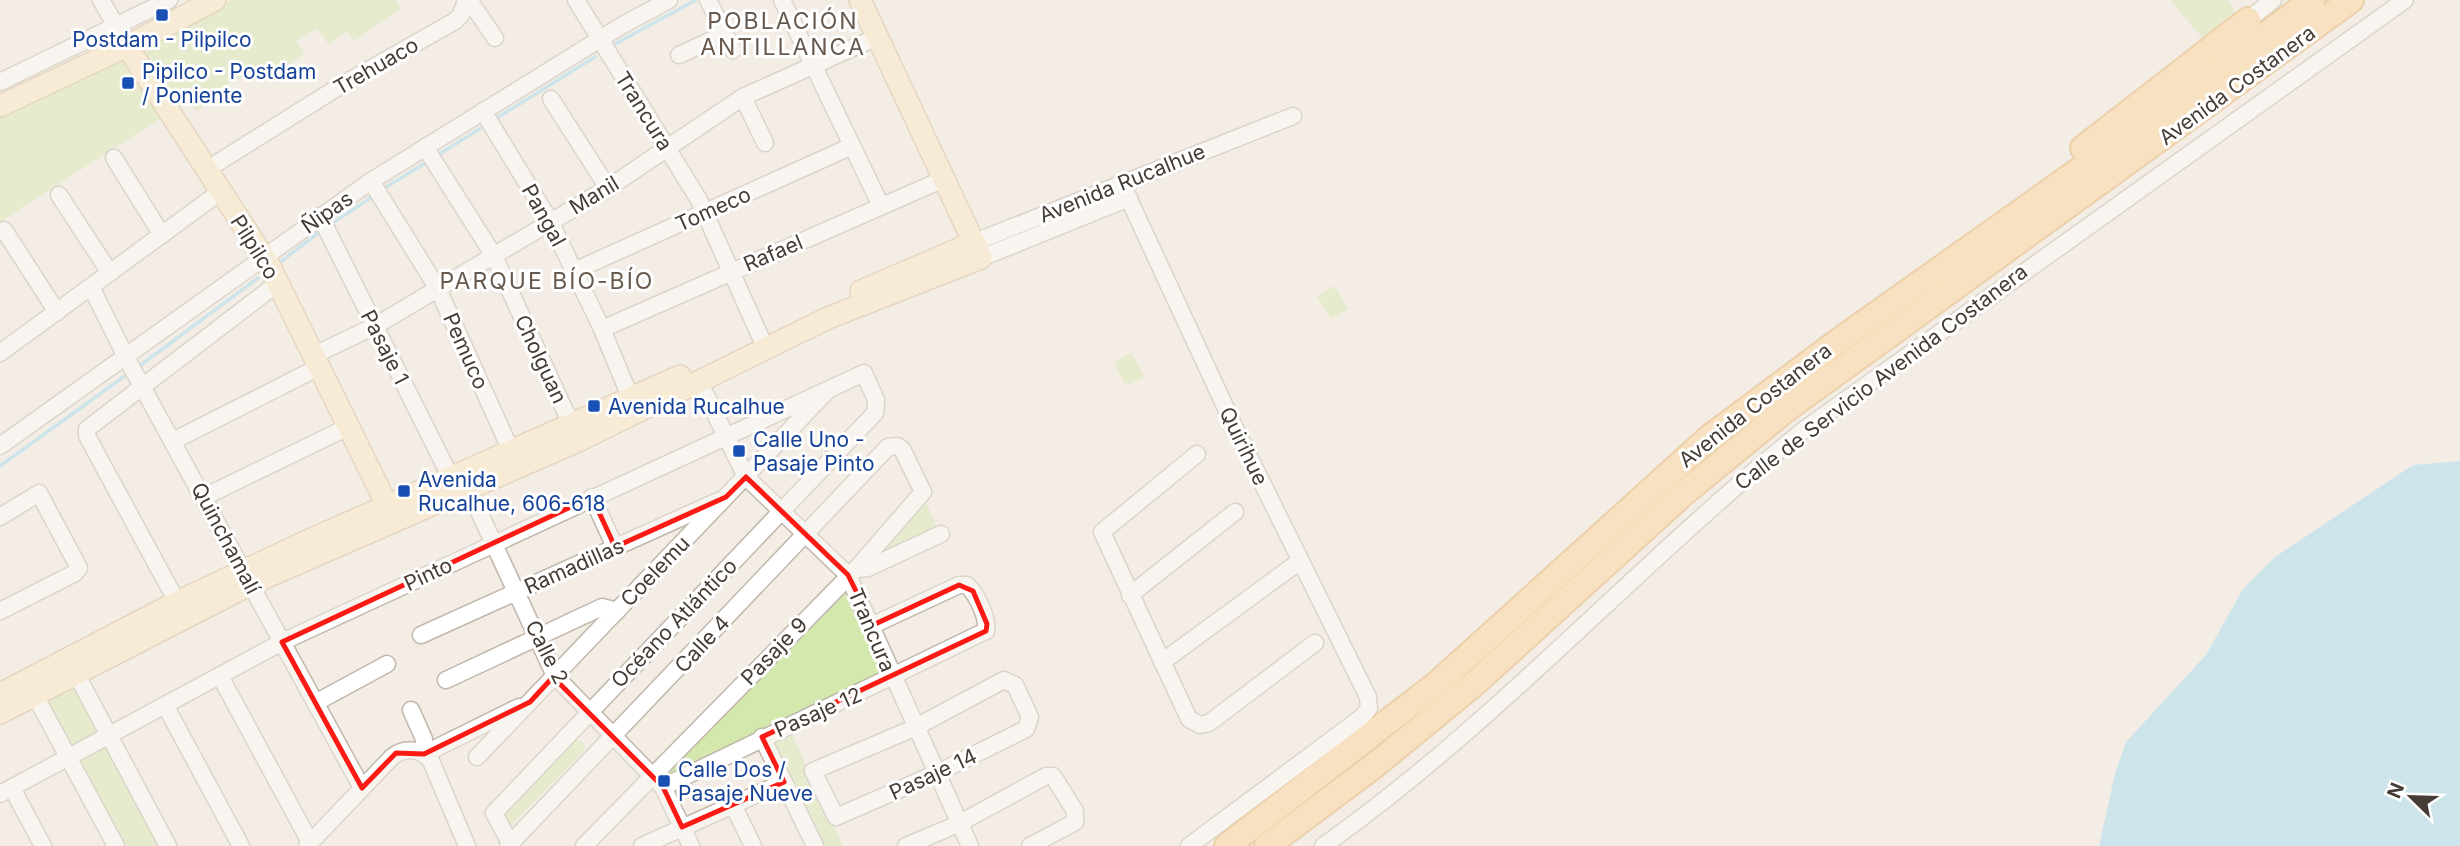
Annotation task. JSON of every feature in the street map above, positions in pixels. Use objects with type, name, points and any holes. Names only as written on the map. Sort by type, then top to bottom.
[{"type":"main road","name":"Avenida Costanera","points":[[1227,846],[1439,682],[1710,438],[1961,253],[2195,88],[2312,0]]},
{"type":"main road","name":"Avenida Costanera","points":[[1267,846],[1374,766],[1474,684],[1684,493],[1784,411],[2351,0]]},
{"type":"main road","points":[[1961,253],[2066,161],[2248,20]]},
{"type":"street","name":"Pilpilco","points":[[102,0],[127,46],[264,258],[387,505]]},
{"type":"street","points":[[0,82],[169,0]]},
{"type":"street","points":[[0,106],[127,46],[215,0]]},
{"type":"street","points":[[467,0],[495,38]]},
{"type":"street","name":"Trehuaco","points":[[206,170],[340,86],[458,19],[467,0]]},
{"type":"street","name":"Trancura","points":[[576,0],[705,212],[761,338]]},
{"type":"street","name":"Ñipas","points":[[177,602],[88,436],[87,429],[134,371],[264,258],[320,216],[483,111],[669,0]]},
{"type":"street","points":[[708,0],[733,50]]},
{"type":"street","points":[[782,0],[881,206]]},
{"type":"street","points":[[860,0],[978,250]]},
{"type":"street","points":[[2248,20],[2273,0]]},
{"type":"street","name":"Calle de Servicio Avenida Costanera","points":[[1323,846],[1405,784],[1504,698],[1681,534],[1805,429],[2405,0]]},
{"type":"street","points":[[679,55],[725,34]]},
{"type":"street","name":"Manil","points":[[173,441],[315,362],[608,188],[743,97],[877,37]]},
{"type":"street","points":[[743,97],[765,143]]},
{"type":"street","points":[[551,99],[608,188]]},
{"type":"street","name":"Pangal","points":[[483,111],[550,221],[602,329],[631,399]]},
{"type":"street","name":"Avenida Rucalhue","points":[[72,665],[177,602],[247,577],[459,483],[978,250],[1121,182],[1293,116]]},
{"type":"street","name":"Tomeco","points":[[574,271],[852,146]]},
{"type":"street","name":"Cholguan","points":[[425,147],[494,256],[572,426]]},
{"type":"street","points":[[114,158],[162,234]]},
{"type":"street","name":"Rafael","points":[[602,329],[946,178]]},
{"type":"street","name":"Pemuco","points":[[371,181],[438,289],[512,453]]},
{"type":"street","name":"Quirihue","points":[[1121,182],[1300,561],[1368,696],[1369,708],[1362,717],[1189,846]]},
{"type":"street","points":[[0,353],[220,192]]},
{"type":"street","points":[[59,195],[110,273]]},
{"type":"street","name":"Avenida Rucalhue","points":[[0,712],[31,687],[72,665],[387,505],[459,483],[512,453],[631,399],[698,376],[761,338],[978,250],[1129,198]]},
{"type":"street","name":"Pasaje 1","points":[[320,216],[459,483]]},
{"type":"street","points":[[4,230],[57,312]]},
{"type":"street","name":"Ñipas","points":[[0,446],[134,371],[278,283]]},
{"type":"street","name":"Quinchamalí","points":[[91,287],[134,371],[362,788]]},
{"type":"street","name":"Pinto","points":[[6,791],[282,642],[834,384],[864,373],[877,408]]},
{"type":"street","name":"Trancura","points":[[698,376],[746,477],[806,535],[852,572],[892,678],[970,846]]},
{"type":"street","name":"Coelemu","points":[[477,757],[834,384]]},
{"type":"street","name":"Océano Atlántico","points":[[509,844],[495,813],[877,408]]},
{"type":"street","points":[[204,497],[348,427]]},
{"type":"street","name":"Calle 4","points":[[509,844],[888,447],[897,446]]},
{"type":"street","name":"Pasaje 9","points":[[584,846],[658,781],[923,492],[897,446]]},
{"type":"street","points":[[1197,454],[1102,532],[1189,719],[1200,725],[1209,723],[1315,643]]},
{"type":"street","name":"Calle 2","points":[[459,483],[494,543],[555,676],[658,781],[691,846]]},
{"type":"street","points":[[0,517],[39,493],[79,568],[75,573],[0,611]]},
{"type":"street","points":[[592,497],[615,547]]},
{"type":"street","name":"Ramadillas","points":[[421,635],[726,497]]},
{"type":"street","points":[[1130,595],[1235,512]]},
{"type":"street","points":[[852,572],[868,568],[941,534]]},
{"type":"street","points":[[1162,662],[1300,561]]},
{"type":"street","name":"Pasaje 12","points":[[658,781],[892,678],[986,631],[987,624],[973,591],[967,585],[959,585],[873,625]]},
{"type":"street","points":[[446,680],[602,607],[617,611]]},
{"type":"street","points":[[315,703],[387,664]]},
{"type":"street","points":[[72,665],[168,846]]},
{"type":"street","points":[[220,676],[309,844],[397,753],[413,750],[425,754],[530,702]]},
{"type":"street","name":"Pasaje 14","points":[[1004,680],[1015,685],[1030,717],[1026,729],[936,774],[836,817],[813,771],[915,728],[1004,680]]},
{"type":"street","points":[[31,687],[116,846]]},
{"type":"street","name":"Avenida Rucalhue","points":[[0,694],[31,687]]},
{"type":"street","points":[[165,705],[241,846]]},
{"type":"street","points":[[411,710],[424,738],[425,754],[433,765],[467,846]]},
{"type":"street","points":[[762,737],[815,846]]},
{"type":"street","points":[[906,846],[958,824],[1046,776],[1053,776],[1074,811],[1075,822],[1030,846]]},
{"type":"street","points":[[642,846],[784,782]]},
{"type":"street","points":[[6,791],[43,846]]},
{"type":"street","points":[[733,805],[753,846]]},
{"type":"highlighted area","points":[[746,477],[848,575],[873,625],[959,585],[973,591],[987,624],[986,631],[762,737],[784,782],[682,827],[663,787],[553,677],[530,702],[424,754],[396,753],[362,788],[282,642],[592,497],[615,547],[726,497]]},
{"type":"green space","points":[[231,0],[395,0],[401,9],[354,41],[347,31],[329,45],[317,28],[296,40],[304,54],[276,72],[269,63],[217,90],[213,99],[196,111],[189,100],[0,222],[0,117],[147,49]]},
{"type":"green space","points":[[2170,0],[2228,0],[2237,16],[2205,41]]},
{"type":"green space","points":[[1335,286],[1348,309],[1331,319],[1317,296]]},
{"type":"green space","points":[[1132,353],[1144,377],[1126,386],[1114,362]]},
{"type":"green space","points":[[925,500],[938,530],[883,552]]},
{"type":"green space","points":[[842,587],[882,672],[666,782],[656,779]]},
{"type":"green space","points":[[77,682],[101,735],[68,749],[43,701]]},
{"type":"green space","points":[[789,728],[843,846],[820,846],[771,737]]},
{"type":"green space","points":[[572,737],[585,744],[582,753],[509,827],[503,813]]},
{"type":"green space","points":[[103,743],[109,745],[164,846],[121,846],[77,764],[78,757]]},
{"type":"water","points":[[2460,461],[2460,846],[2099,846],[2115,774],[2126,742],[2206,655],[2243,589],[2275,557],[2413,465]]},
{"type":"waterway","points":[[615,44],[696,0]]},
{"type":"waterway","points":[[497,118],[595,57]]},
{"type":"waterway","points":[[438,155],[481,128]]},
{"type":"waterway","points":[[383,189],[427,162]]},
{"type":"waterway","points":[[331,224],[372,197]]},
{"type":"waterway","points":[[279,263],[318,233]]},
{"type":"waterway","points":[[138,367],[258,278]]},
{"type":"waterway","points":[[0,466],[129,373]]},
{"type":"place","name":"Postdam - Pilpilco","points":[[162,15]]},
{"type":"place","name":"Pipilco - Postdam / Poniente","points":[[128,83]]},
{"type":"place","name":"Avenida Rucalhue","points":[[594,406]]},
{"type":"place","name":"Calle Uno - Pasaje Pinto","points":[[739,451]]},
{"type":"place","name":"Avenida Rucalhue, 606-618","points":[[404,491]]},
{"type":"place","name":"Calle Dos / Pasaje Nueve","points":[[664,781]]},
{"type":"district","name":"POBLACIÓN ANTILLANCA","points":[[783,34]]},
{"type":"district","name":"PARQUE BÍO-BÍO","points":[[547,281]]}]
